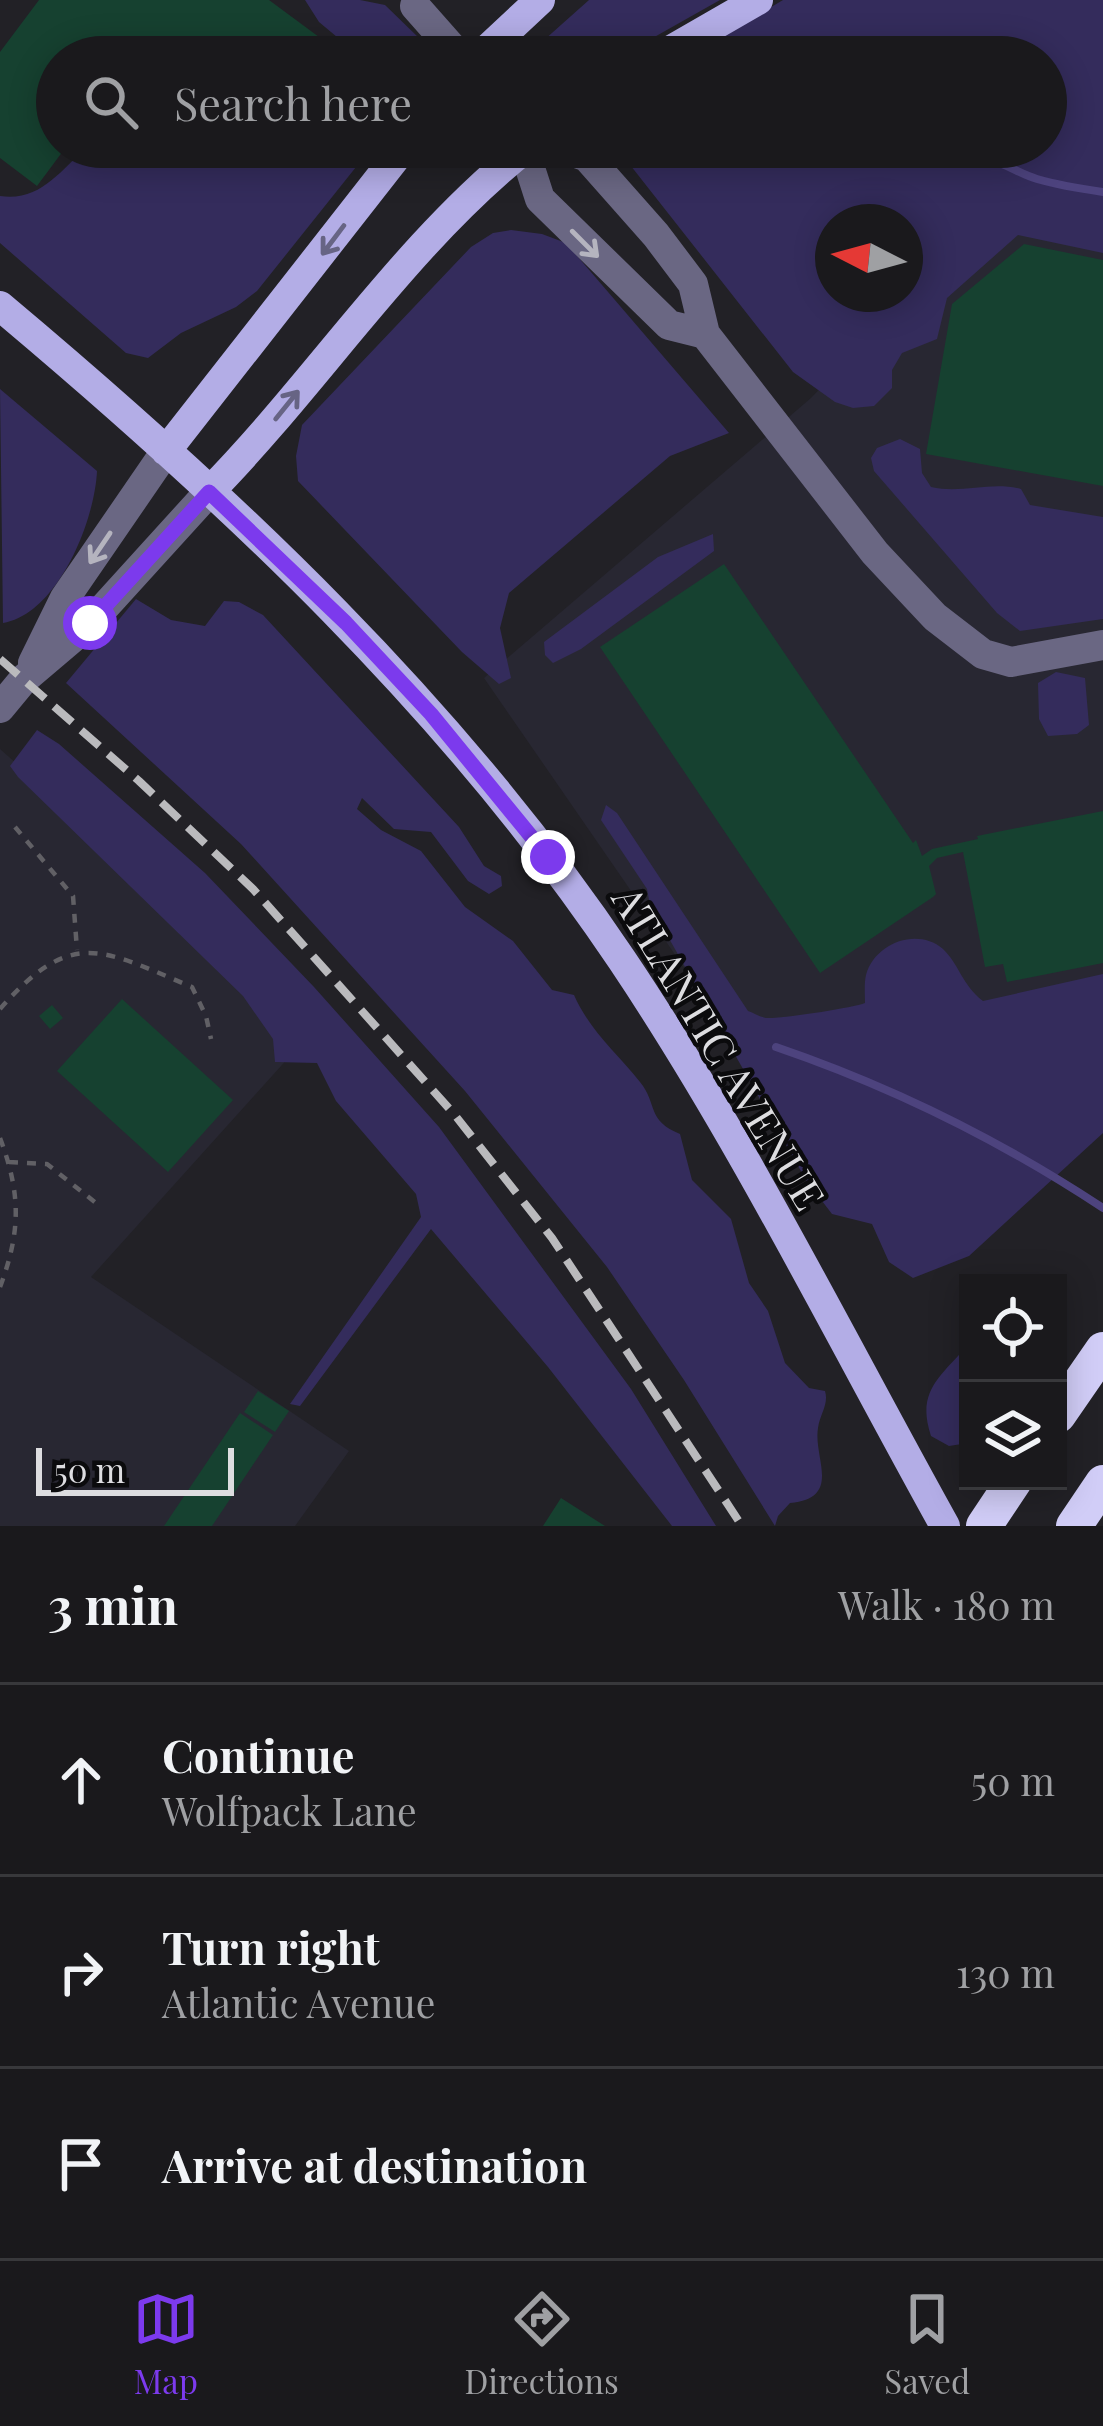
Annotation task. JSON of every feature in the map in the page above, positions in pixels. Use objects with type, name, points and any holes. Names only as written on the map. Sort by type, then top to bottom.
[{"type":"highway","points":[[1067,1402],[1103,1350]]},
{"type":"highway","points":[[1074,1526],[1103,1483]]},
{"type":"highway","points":[[984,1526],[1008,1490]]},
{"type":"main road","points":[[501,36],[540,0]]},
{"type":"main road","points":[[695,36],[758,0]]},
{"type":"main road","points":[[166,451],[388,168]]},
{"type":"main road","points":[[209,492],[259,440],[412,254],[503,168]]},
{"type":"main road","name":"ATLANTIC AVENUE","points":[[0,306],[166,451],[346,623],[431,714],[548,857],[621,958],[691,1069],[945,1526]]},
{"type":"street","points":[[415,6],[441,36]]},
{"type":"street","points":[[530,168],[540,199],[669,325],[705,334]]},
{"type":"street","points":[[596,168],[693,284],[705,334],[874,553],[960,638],[983,654],[1011,662],[1103,645]]},
{"type":"street","points":[[24,679],[65,598],[166,451]]},
{"type":"street","points":[[0,708],[24,679],[90,623],[209,492]]},
{"type":"path","points":[[15,827],[73,896],[77,950]]},
{"type":"path","points":[[0,1009],[53,959],[77,950],[107,955],[192,988],[211,1039]]},
{"type":"path","points":[[0,1138],[18,1205],[13,1252],[0,1287]]},
{"type":"path","points":[[9,1162],[47,1164],[100,1207]]},
{"type":"shaded area","points":[[305,0],[360,0],[385,5],[417,36],[336,36],[319,22]]},
{"type":"shaded area","points":[[589,0],[720,0],[656,36],[549,36]]},
{"type":"shaded area","points":[[783,0],[1103,0],[1103,253],[1018,235],[947,298],[937,339],[902,353],[892,370],[892,388],[874,406],[853,408],[835,402],[793,372],[633,168],[1067,168],[1067,36],[722,36]]},
{"type":"shaded area","points":[[65,168],[355,168],[257,291],[236,307],[181,333],[148,358],[126,353],[0,243],[0,196],[27,194]]},
{"type":"shaded area","points":[[1013,189],[1103,213],[1103,983],[743,1053],[484,678],[811,398],[894,312],[923,312],[923,282]]},
{"type":"shaded area","points":[[511,230],[566,243],[729,433],[670,456],[509,593],[500,628],[511,678],[499,684],[462,652],[298,481],[296,456],[302,425],[471,247],[493,233]]},
{"type":"shaded area","points":[[0,389],[97,471],[89,514],[70,562],[41,602],[3,623]]},
{"type":"shaded area","points":[[900,439],[920,449],[922,473],[931,487],[1010,487],[1021,489],[1030,505],[1103,517],[1103,619],[1020,631],[997,613],[874,471],[871,458],[877,448]]},
{"type":"shaded area","points":[[713,534],[714,551],[581,649],[553,663],[545,655],[544,642],[658,557]]},
{"type":"shaded area","points":[[136,599],[171,620],[205,626],[224,601],[239,602],[263,615],[459,827],[484,866],[501,876],[502,886],[489,894],[468,881],[431,832],[394,829],[362,798],[357,809],[381,830],[421,851],[465,907],[513,941],[552,990],[574,995],[645,1090],[657,1117],[680,1134],[692,1180],[731,1219],[749,1283],[768,1311],[785,1363],[809,1388],[825,1391],[818,1428],[821,1485],[806,1500],[790,1503],[775,1526],[607,1267],[465,1091],[241,844],[66,683]]},
{"type":"shaded area","points":[[1056,672],[1085,678],[1089,725],[1077,734],[1048,736],[1039,719],[1038,683]]},
{"type":"shaded area","points":[[37,730],[205,873],[439,1127],[631,1389],[716,1526],[672,1526],[548,1367],[431,1229],[300,1406],[290,1404],[421,1217],[416,1194],[336,1101],[317,1063],[275,1062],[273,1039],[243,996],[18,777],[10,766]]},
{"type":"shaded area","points":[[0,749],[299,1046],[91,1277],[349,1451],[295,1526],[0,1526]]},
{"type":"shaded area","points":[[606,805],[617,813],[748,1011],[762,1017],[865,1003],[865,978],[878,954],[910,939],[933,942],[943,949],[983,1001],[1103,974],[1103,1133],[969,1256],[913,1278],[889,1262],[872,1224],[832,1214],[806,1180],[650,905],[647,889],[601,820]]},
{"type":"shaded area","points":[[959,1355],[959,1444],[949,1446],[931,1436],[927,1407],[940,1376]]},
{"type":"building","points":[[39,0],[269,0],[318,36],[36,36],[36,168],[50,168],[37,186],[0,158],[0,52]]},
{"type":"building","points":[[1024,244],[1103,260],[1103,486],[926,454],[952,304]]},
{"type":"building","points":[[724,564],[913,843],[916,840],[922,856],[977,836],[1103,811],[1103,963],[1007,982],[1003,964],[985,967],[963,852],[937,858],[929,866],[933,897],[820,973],[600,647]]},
{"type":"building","points":[[122,999],[233,1100],[168,1172],[57,1071]]},
{"type":"building","points":[[52,1005],[63,1018],[50,1029],[39,1016]]},
{"type":"building","points":[[258,1391],[289,1411],[275,1432],[244,1412]]},
{"type":"building","points":[[240,1413],[273,1435],[212,1526],[164,1526]]},
{"type":"building","points":[[561,1498],[605,1526],[543,1526]]},
{"type":"waterway","points":[[1011,168],[1037,179],[1103,192]]},
{"type":"waterway","points":[[776,1047],[945,1117],[1103,1208]]},
{"type":"railway","points":[[0,659],[253,889],[454,1114],[552,1238],[742,1526]]},
{"type":"route","points":[[90,623],[209,492],[346,623],[431,714],[548,857]]}]
